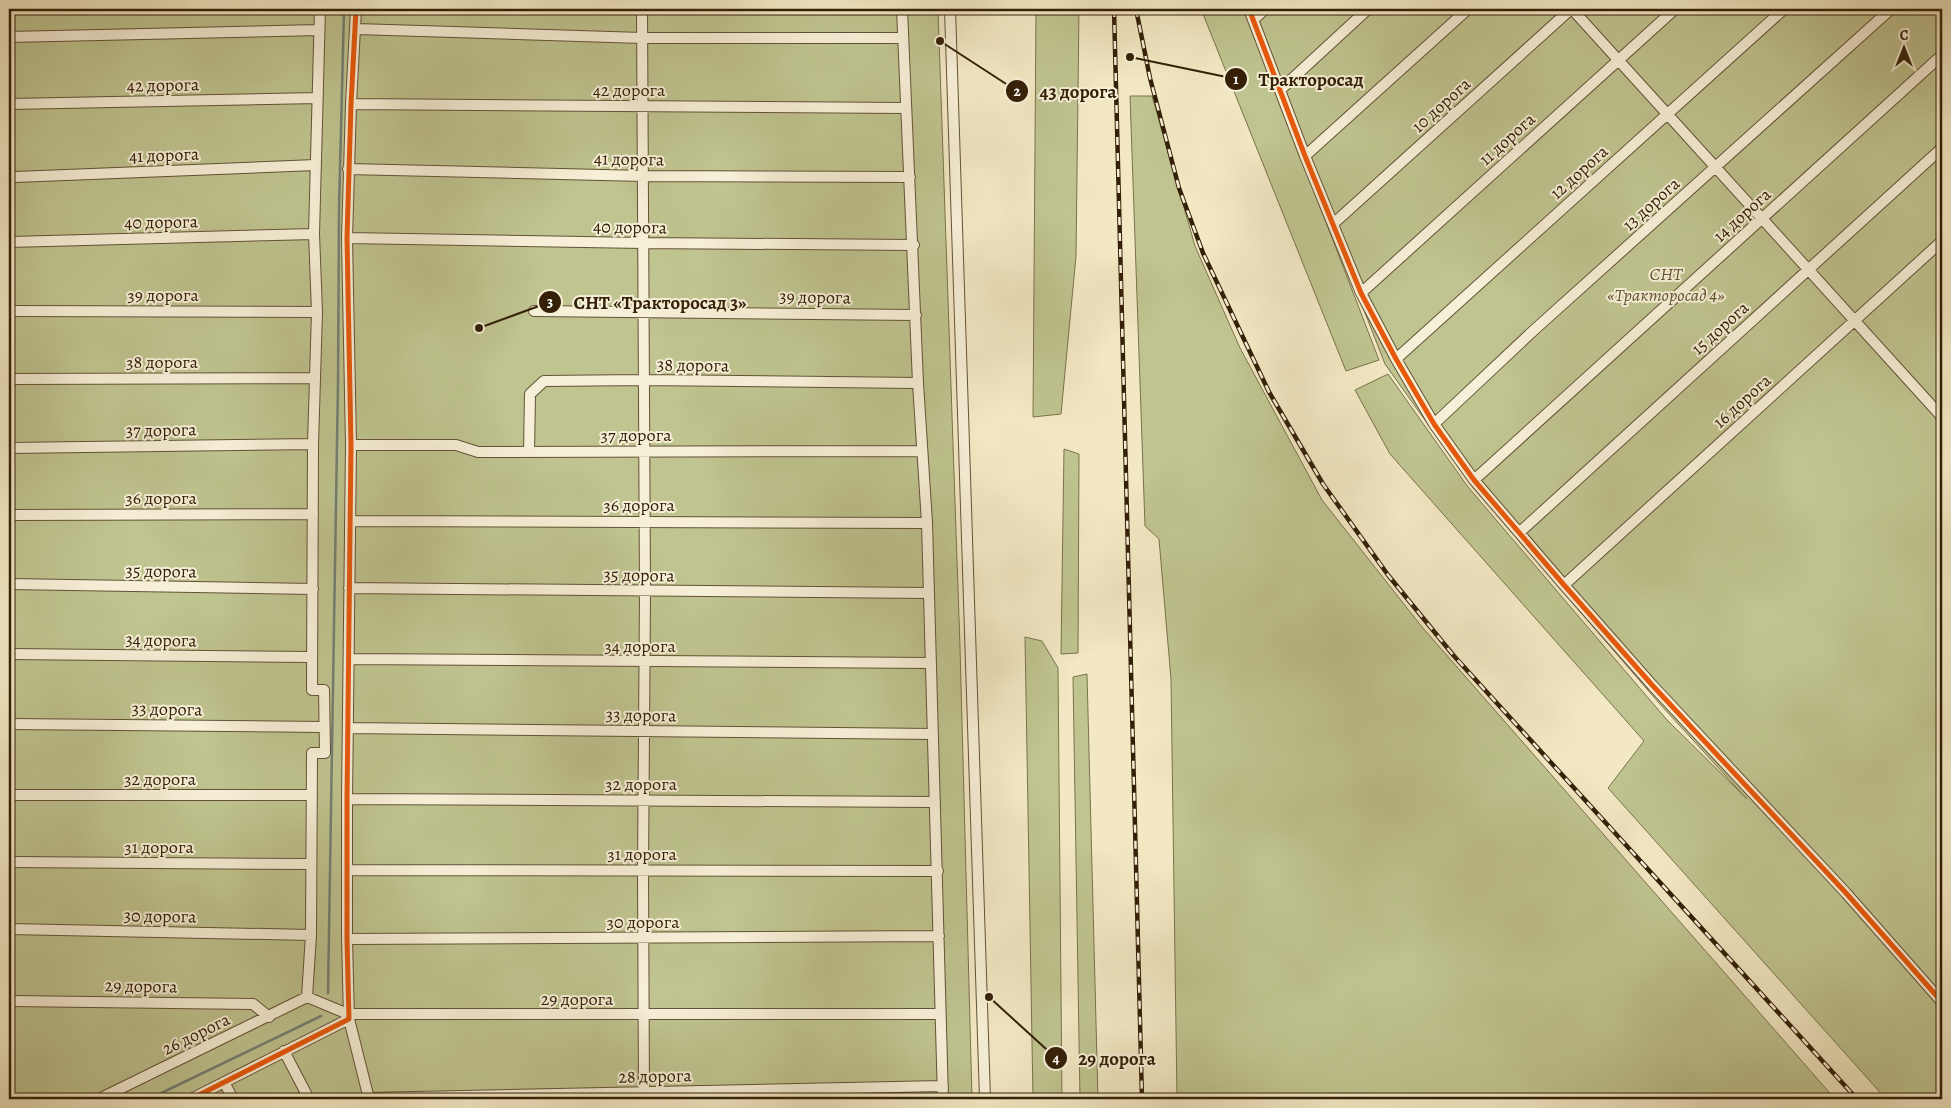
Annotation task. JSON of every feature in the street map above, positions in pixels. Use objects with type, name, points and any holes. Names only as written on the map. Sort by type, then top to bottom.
[{"type":"street","points":[[307,997],[311,935],[312,754],[325,753],[324,690],[312,690],[313,444],[317,312],[314,234],[320,9]]},
{"type":"street","points":[[356,9],[348,169],[347,238],[351,445],[346,939],[348,1016],[369,1099]]},
{"type":"street","points":[[642,9],[644,176],[643,380],[645,450],[644,1096]]},
{"type":"street","points":[[902,9],[914,245],[918,383],[927,523],[943,1099]]},
{"type":"street","points":[[950,9],[985,1099]]},
{"type":"street","points":[[1249,9],[1305,156],[1361,293],[1396,359],[1434,424],[1474,480],[1564,584],[1654,686],[1846,893],[1942,1002]]},
{"type":"street","points":[[1253,20],[1265,9]]},
{"type":"street","points":[[1280,90],[1368,9]]},
{"type":"street","points":[[1305,156],[1468,9]]},
{"type":"street","points":[[1571,9],[1942,417]]},
{"type":"street","name":"10 дорога","points":[[1333,224],[1571,9]]},
{"type":"street","name":"11 дорога","points":[[1361,293],[1675,9]]},
{"type":"street","name":"12 дорога","points":[[1396,359],[1784,9]]},
{"type":"street","name":"13 дорога","points":[[1434,424],[1534,331],[1891,9]]},
{"type":"street","points":[[356,29],[642,38],[904,38]]},
{"type":"street","points":[[9,37],[320,30]]},
{"type":"street","name":"14 дорога","points":[[1474,480],[1942,55]]},
{"type":"street","name":"42 дорога","points":[[9,104],[317,98]]},
{"type":"street","name":"42 дорога","points":[[351,104],[906,108]]},
{"type":"street","name":"15 дорога","points":[[1520,532],[1942,148]]},
{"type":"street","name":"41 дорога","points":[[13,175],[316,165]]},
{"type":"street","name":"41 дорога","points":[[348,169],[644,176],[910,177]]},
{"type":"street","name":"40 дорога","points":[[9,242],[314,234]]},
{"type":"street","name":"40 дорога","points":[[347,238],[914,245]]},
{"type":"street","name":"16 дорога","points":[[1564,584],[1942,241]]},
{"type":"street","name":"39 дорога","points":[[9,311],[317,312]]},
{"type":"street","name":"39 дорога","points":[[534,311],[916,315]]},
{"type":"street","name":"38 дорога","points":[[9,379],[315,378]]},
{"type":"street","name":"38 дорога","points":[[529,452],[530,394],[544,381],[643,380],[918,383]]},
{"type":"street","name":"37 дорога","points":[[9,448],[313,444]]},
{"type":"street","name":"37 дорога","points":[[351,445],[456,445],[478,452],[645,450],[922,451]]},
{"type":"street","name":"36 дорога","points":[[9,515],[314,514]]},
{"type":"street","name":"36 дорога","points":[[350,521],[927,523]]},
{"type":"street","name":"35 дорога","points":[[9,584],[313,589]]},
{"type":"street","name":"35 дорога","points":[[349,588],[928,593]]},
{"type":"street","name":"34 дорога","points":[[9,654],[312,657]]},
{"type":"street","name":"34 дорога","points":[[349,659],[930,663]]},
{"type":"street","name":"33 дорога","points":[[9,724],[324,726]]},
{"type":"street","name":"33 дорога","points":[[348,728],[933,734]]},
{"type":"street","name":"32 дорога","points":[[9,795],[312,795]]},
{"type":"street","name":"32 дорога","points":[[347,799],[935,802]]},
{"type":"street","name":"31 дорога","points":[[9,862],[310,864]]},
{"type":"street","name":"31 дорога","points":[[347,870],[938,871]]},
{"type":"street","name":"30 дорога","points":[[9,929],[311,935]]},
{"type":"street","name":"30 дорога","points":[[346,939],[939,936]]},
{"type":"street","name":"29 дорога","points":[[307,997],[348,1016],[940,1014]]},
{"type":"street","name":"26 дорога","points":[[99,1099],[307,997]]},
{"type":"street","name":"29 дорога","points":[[9,1001],[253,1004],[269,1016]]},
{"type":"street","points":[[191,1099],[284,1052],[348,1016]]},
{"type":"street","points":[[284,1052],[308,1099]]},
{"type":"street","points":[[224,1082],[233,1099]]},
{"type":"street","name":"28 дорога","points":[[369,1099],[644,1096],[942,1086]]},
{"type":"green space","points":[[9,9],[938,9],[960,647],[972,1099],[9,1099]]},
{"type":"green space","points":[[1036,9],[1079,9],[1076,256],[1061,414],[1033,417]]},
{"type":"green space","points":[[1201,9],[1244,9],[1379,360],[1346,371]]},
{"type":"green space","name":"СНТ «Тракторосад 4»","points":[[1246,9],[1942,9],[1942,1099],[1886,1099],[1608,788],[1644,741],[1390,454],[1355,390],[1388,374],[1468,487],[1667,720],[1747,799],[1659,703],[1472,486],[1385,364]]},
{"type":"green space","points":[[1130,96],[1152,96],[1195,246],[1240,348],[1322,500],[1422,627],[1835,1099],[1177,1099],[1171,679],[1159,539],[1145,526]]},
{"type":"green space","points":[[1064,449],[1079,454],[1078,653],[1061,654]]},
{"type":"green space","points":[[1025,637],[1042,641],[1058,668],[1062,1099],[1033,1099]]},
{"type":"green space","points":[[1087,674],[1098,1099],[1080,1099],[1073,677]]},
{"type":"waterway","points":[[328,993],[339,210],[344,9]]},
{"type":"waterway","points":[[149,1099],[321,1016]]},
{"type":"railway","points":[[1114,9],[1142,1099]]},
{"type":"railway","points":[[1136,9],[1150,78],[1179,188],[1203,253],[1269,392],[1323,484],[1388,575],[1454,656],[1857,1099]]},
{"type":"cycle path","points":[[191,1099],[349,1019],[347,799],[351,445],[347,238],[356,9]]},
{"type":"cycle path","points":[[1249,9],[1305,156],[1361,293],[1396,359],[1434,424],[1474,480],[1564,585],[1653,686],[1846,893],[1942,1002]]},
{"type":"place","name":"43 дорога","points":[[940,41]]},
{"type":"place","name":"Тракторосад","points":[[1130,57]]},
{"type":"place","name":"СНТ «Тракторосад 3»","points":[[479,328]]},
{"type":"place","name":"29 дорога","points":[[989,997]]}]
